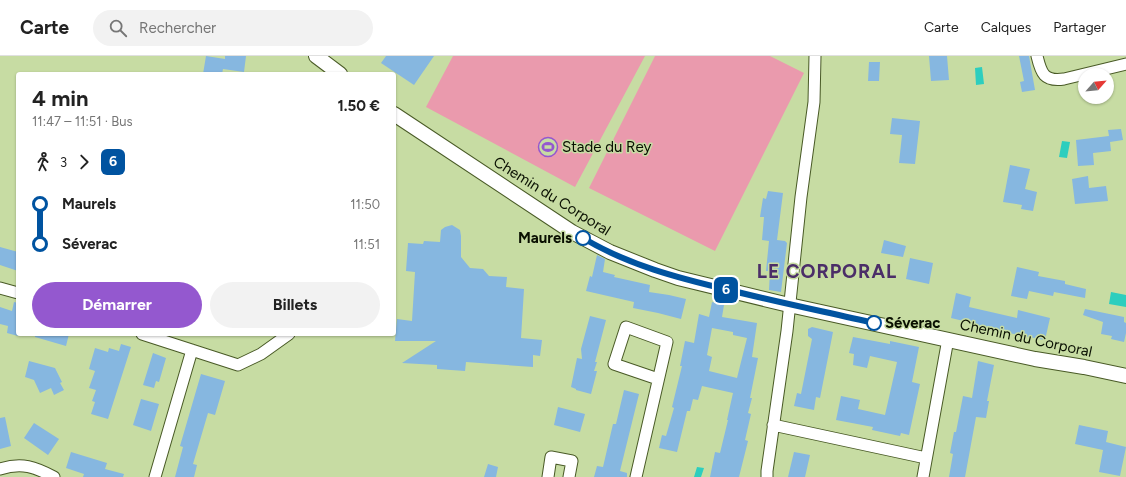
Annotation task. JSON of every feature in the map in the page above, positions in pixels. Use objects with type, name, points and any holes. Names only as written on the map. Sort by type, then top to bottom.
[{"type":"street","points":[[316,56],[337,72]]},
{"type":"street","points":[[767,477],[766,471],[787,331],[800,197],[814,102],[815,56]]},
{"type":"street","points":[[1037,56],[1045,77],[1053,80],[1064,79],[1126,64]]},
{"type":"street","name":"Chemin du Corporal","points":[[396,115],[556,222],[588,241],[640,265],[678,278],[789,305],[1035,359],[1126,376]]},
{"type":"street","points":[[0,288],[16,293]]},
{"type":"street","points":[[636,477],[667,342],[626,327],[614,364],[658,379]]},
{"type":"street","points":[[148,336],[238,366],[261,354],[286,336]]},
{"type":"street","points":[[923,477],[948,339]]},
{"type":"street","points":[[155,477],[192,350]]},
{"type":"street","points":[[773,426],[926,458]]},
{"type":"street","points":[[548,477],[552,457],[572,461],[569,477]]},
{"type":"street","points":[[0,469],[11,466],[36,468],[54,477]]},
{"type":"shaded area","name":"Stade du Rey","points":[[453,56],[645,56],[575,187],[426,107]]},
{"type":"shaded area","points":[[655,56],[770,56],[804,73],[715,251],[589,188]]},
{"type":"water","points":[[982,67],[984,84],[976,85],[975,68]]},
{"type":"water","points":[[1062,141],[1070,142],[1067,158],[1059,157]]},
{"type":"water","points":[[1111,292],[1126,295],[1126,307],[1109,304]]},
{"type":"water","points":[[697,467],[704,468],[701,477],[694,477]]},
{"type":"building","points":[[206,56],[225,59],[225,56],[246,56],[244,72],[223,69],[222,72],[203,72]]},
{"type":"building","points":[[386,56],[434,56],[414,85],[381,63]]},
{"type":"building","points":[[929,56],[947,56],[949,80],[931,81]]},
{"type":"building","points":[[1019,56],[1029,56],[1035,90],[1022,92],[1020,82],[1024,81]]},
{"type":"building","points":[[869,62],[880,62],[879,81],[868,81]]},
{"type":"building","points":[[892,118],[920,121],[915,164],[899,163],[902,135],[890,134]]},
{"type":"building","points":[[1121,129],[1123,140],[1110,142],[1111,151],[1093,153],[1094,165],[1078,166],[1076,140],[1109,136],[1108,130]]},
{"type":"building","points":[[1010,165],[1030,169],[1025,189],[1037,192],[1033,211],[1021,209],[1022,205],[1003,202]]},
{"type":"building","points":[[1088,176],[1089,188],[1106,186],[1108,201],[1075,204],[1072,179]]},
{"type":"building","points":[[768,191],[783,193],[777,240],[785,241],[787,243],[781,292],[769,290],[770,271],[766,271],[769,241],[762,240],[764,217],[760,217],[763,198],[766,199]]},
{"type":"building","points":[[452,225],[460,230],[461,257],[470,268],[483,269],[489,276],[507,277],[506,287],[524,289],[521,338],[542,340],[540,356],[533,355],[533,367],[466,362],[465,371],[437,369],[437,365],[402,363],[436,341],[395,341],[397,319],[412,321],[415,272],[406,271],[408,243],[423,244],[424,241],[440,242],[441,230]]},
{"type":"building","points":[[884,240],[906,246],[903,257],[881,253]]},
{"type":"building","points":[[0,247],[16,251],[16,270],[0,265]]},
{"type":"building","points":[[597,255],[605,259],[603,272],[615,275],[614,277],[650,285],[649,292],[686,299],[681,319],[633,308],[634,302],[586,291],[590,276],[592,277]]},
{"type":"building","points":[[910,258],[933,263],[929,284],[906,279]]},
{"type":"building","points":[[1017,267],[1039,272],[1038,276],[1065,281],[1065,284],[1086,289],[1085,298],[1054,292],[1053,296],[1029,291],[1027,299],[1011,296]]},
{"type":"building","points":[[956,293],[971,297],[969,307],[1017,318],[1018,310],[1050,318],[1045,340],[975,327],[976,324],[951,318]]},
{"type":"building","points":[[14,302],[16,302],[16,335],[7,333],[8,326],[0,324],[0,307],[12,311]]},
{"type":"building","points":[[712,302],[724,305],[722,317],[757,323],[752,357],[758,358],[750,398],[752,398],[748,413],[751,414],[745,440],[748,441],[739,477],[710,477],[715,452],[720,453],[733,393],[702,386],[698,400],[693,399],[690,411],[687,411],[677,452],[659,448],[662,435],[666,436],[674,408],[672,407],[682,366],[680,366],[685,341],[694,343],[699,314],[709,317]],"holes":[[[712,328],[733,332],[733,335],[747,338],[737,378],[709,371],[712,357],[707,355]]]},
{"type":"building","points":[[1085,309],[1124,317],[1124,322],[1126,323],[1126,333],[1124,342],[1111,339],[1112,336],[1101,334],[1103,322],[1083,315]]},
{"type":"building","points":[[590,316],[606,320],[595,362],[597,362],[594,371],[597,371],[591,394],[571,387],[577,358],[582,359],[581,349]]},
{"type":"building","points":[[812,327],[833,332],[820,398],[816,397],[814,410],[794,406],[797,393],[801,394],[812,339],[808,336],[808,329]]},
{"type":"building","points":[[35,336],[68,336],[66,346]]},
{"type":"building","points":[[853,337],[890,344],[890,341],[919,347],[912,382],[920,384],[909,435],[901,433],[900,436],[872,430],[873,427],[836,420],[841,396],[860,400],[858,409],[885,415],[897,362],[870,356],[867,368],[853,365],[854,354],[849,353]]},
{"type":"building","points":[[121,344],[131,347],[108,419],[91,414],[95,402],[92,401],[96,390],[89,388],[95,371],[89,369],[95,348],[108,352],[109,348],[119,351]]},
{"type":"building","points":[[153,353],[166,358],[159,382],[156,381],[154,388],[143,385]]},
{"type":"building","points":[[29,361],[55,368],[64,390],[54,395],[51,388],[40,393],[34,380],[25,377]]},
{"type":"building","points":[[978,361],[994,365],[987,401],[989,401],[986,418],[976,417],[965,477],[949,477],[953,454],[950,453],[963,396],[972,398]]},
{"type":"building","points":[[201,374],[225,381],[215,415],[208,413],[193,464],[197,465],[194,477],[175,477],[183,447],[180,446]]},
{"type":"building","points":[[624,390],[639,394],[620,471],[627,473],[627,477],[594,477],[597,466],[603,467],[613,424],[616,424]]},
{"type":"building","points":[[141,399],[159,404],[151,431],[133,425]]},
{"type":"building","points":[[558,407],[585,414],[580,432],[554,425]]},
{"type":"building","points":[[5,417],[11,446],[0,449],[0,418]]},
{"type":"building","points":[[34,423],[59,439],[48,455],[24,438]]},
{"type":"building","points":[[1079,425],[1108,431],[1106,442],[1126,447],[1120,476],[1099,472],[1103,450],[1075,444]]},
{"type":"building","points":[[71,452],[107,463],[105,469],[124,474],[123,477],[83,477],[84,474],[66,468]]},
{"type":"building","points":[[794,452],[810,455],[805,477],[788,477]]},
{"type":"building","points":[[488,464],[498,467],[496,477],[484,477]]},
{"type":"bus line","name":"6","points":[[583,238],[633,262],[678,278],[789,305],[874,323]]},
{"type":"place","name":"Stade du Rey","points":[[548,147]]},
{"type":"place","name":"Maurels","points":[[583,238]]},
{"type":"place","name":"Séverac","points":[[874,323]]},
{"type":"district","name":"LE CORPORAL","points":[[827,271]]}]
